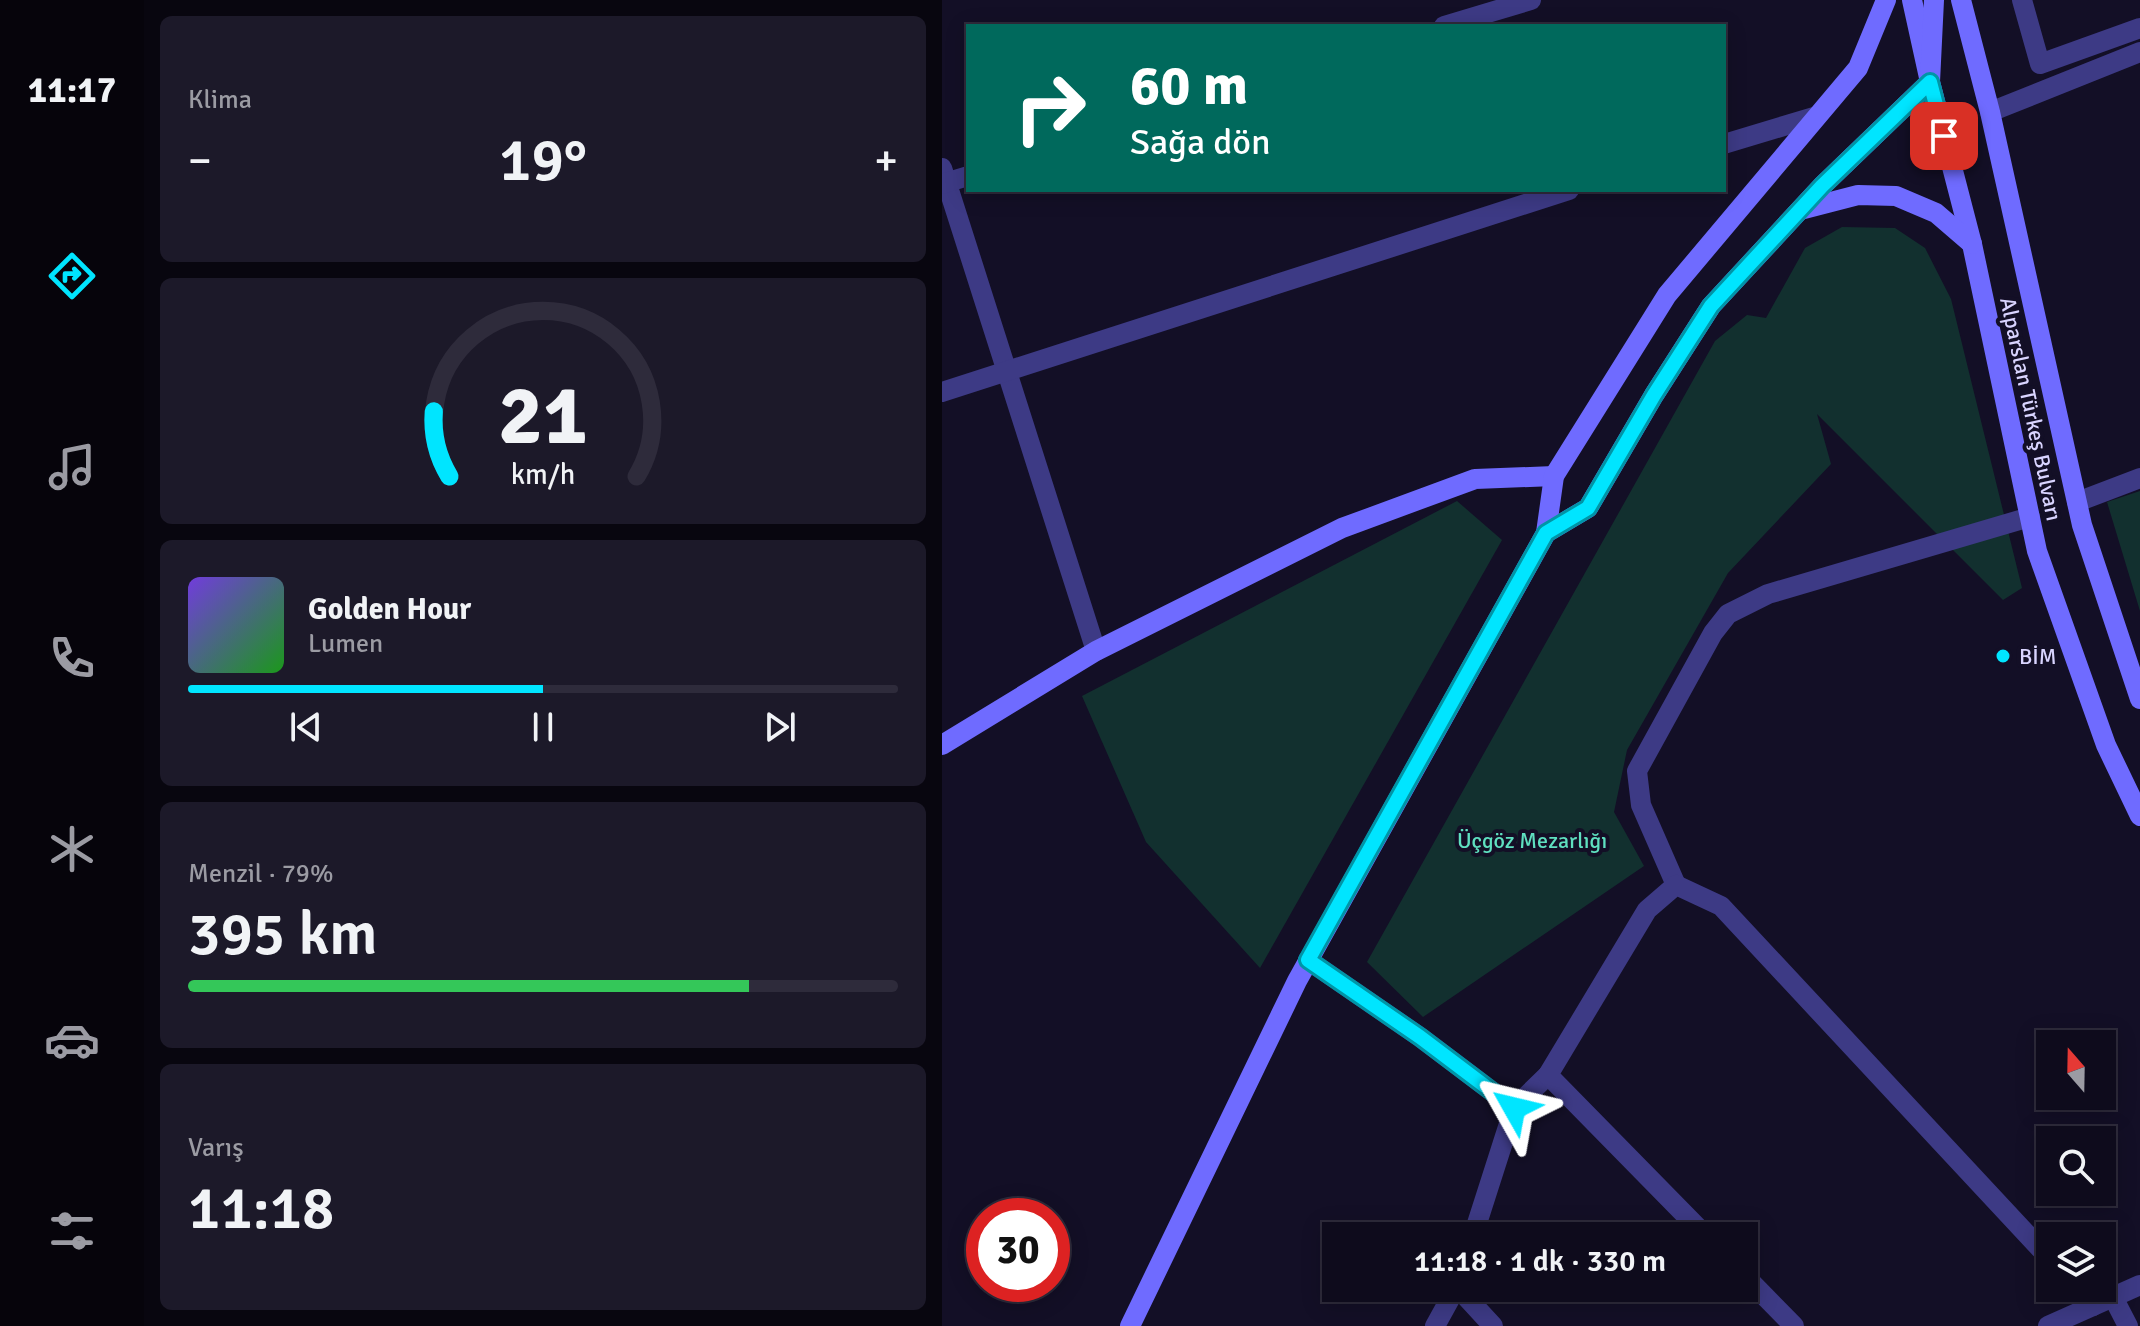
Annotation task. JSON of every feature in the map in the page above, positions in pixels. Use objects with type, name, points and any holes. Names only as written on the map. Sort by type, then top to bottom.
[{"type":"main road","points":[[1130,1326],[1308,960],[1546,533],[1554,476],[1667,295],[1858,68],[1886,0]]},
{"type":"main road","name":"Alparslan Türkeş Bulvarı","points":[[1912,0],[1972,244],[2037,551],[2106,745],[2140,816]]},
{"type":"main road","points":[[1546,533],[1588,508],[1711,306],[1822,186],[1930,82],[1934,0]]},
{"type":"main road","name":"Alparslan Türkeş Bulvarı","points":[[1961,0],[1990,112],[2082,525],[2140,699]]},
{"type":"main road","points":[[1800,210],[1858,195],[1896,196],[1936,213],[1972,244]]},
{"type":"main road","points":[[942,745],[1096,651],[1342,528],[1475,479],[1554,476]]},
{"type":"street","points":[[1451,24],[1531,0]]},
{"type":"street","points":[[2022,0],[2040,64],[2140,28]]},
{"type":"street","points":[[1990,112],[2140,52]]},
{"type":"street","points":[[1726,143],[1817,116]]},
{"type":"street","points":[[966,176],[944,178],[1096,651]]},
{"type":"street","points":[[942,392],[1558,192]]},
{"type":"street","points":[[2077,502],[2140,478]]},
{"type":"street","points":[[2030,517],[1768,594],[1728,614],[1713,633],[1637,771],[1641,805],[1676,885],[1721,906],[2036,1244]]},
{"type":"street","points":[[1477,1222],[1514,1108],[1548,1075],[1647,910],[1676,885]]},
{"type":"street","points":[[1308,960],[1420,1037],[1514,1108]]},
{"type":"street","points":[[1548,1075],[1692,1222]]},
{"type":"street","points":[[2116,1296],[2140,1285]]},
{"type":"street","points":[[1758,1289],[1794,1326]]},
{"type":"street","points":[[1435,1326],[1449,1302]]},
{"type":"street","points":[[1470,1302],[1493,1326]]},
{"type":"street","points":[[2089,1302],[2093,1306]]},
{"type":"street","points":[[2048,1326],[2102,1302]]},
{"type":"street","points":[[2116,1302],[2128,1326]]},
{"type":"green space","name":"Üçgöz Mezarlığı","points":[[1842,227],[1895,228],[1925,248],[1951,299],[2022,588],[2003,600],[1817,414],[1831,464],[1728,573],[1627,750],[1614,812],[1644,866],[1423,1017],[1367,962],[1715,341],[1747,315],[1766,318],[1805,248]]},
{"type":"green space","points":[[2140,491],[2140,611],[2107,502]]},
{"type":"green space","points":[[1457,501],[1502,540],[1260,968],[1146,842],[1082,696]]},
{"type":"place","name":"BİM","points":[[2003,656]]},
{"type":"route","points":[[1514,1108],[1420,1037],[1308,960],[1546,533],[1588,508],[1711,306],[1822,186],[1930,82],[1944,136]]}]
